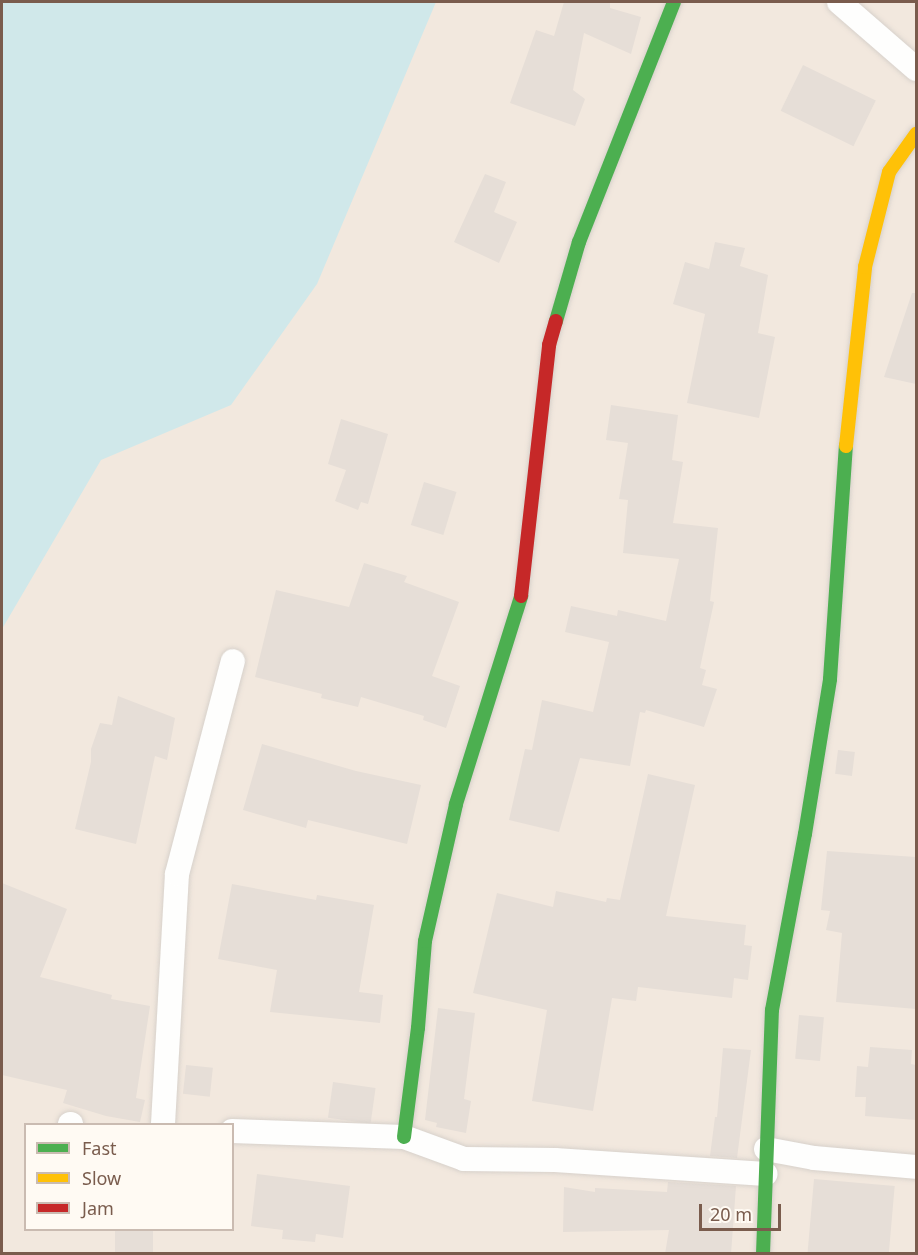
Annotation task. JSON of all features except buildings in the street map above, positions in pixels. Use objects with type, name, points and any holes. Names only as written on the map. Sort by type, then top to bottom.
[{"type":"street","points":[[404,1137],[418,1028],[425,941],[456,804],[521,595],[549,345],[579,242],[674,2]]},
{"type":"street","points":[[839,2],[916,69]]},
{"type":"street","points":[[763,1254],[772,1010],[805,834],[830,679],[849,405],[865,267],[889,172],[916,134]]},
{"type":"street","points":[[163,1123],[177,874],[233,661]]},
{"type":"street","points":[[234,1131],[404,1137],[464,1159],[555,1161],[766,1174]]},
{"type":"street","points":[[766,1149],[814,1158],[916,1167]]},
{"type":"shaded area","points":[[2,2],[916,2],[916,1253],[2,1254]]},
{"type":"water","points":[[2,2],[436,2],[317,284],[231,405],[101,460],[2,629]]},
{"type":"traffic: fast","points":[[556,321],[579,242],[674,2]]},
{"type":"traffic: fast","points":[[763,1254],[772,1010],[805,834],[830,679],[846,446]]},
{"type":"traffic: fast","points":[[404,1137],[418,1028],[425,941],[456,804],[521,596]]},
{"type":"traffic: slow","points":[[846,446],[865,267],[889,172],[916,134]]},
{"type":"traffic: jam","points":[[521,596],[549,345],[556,321]]}]
